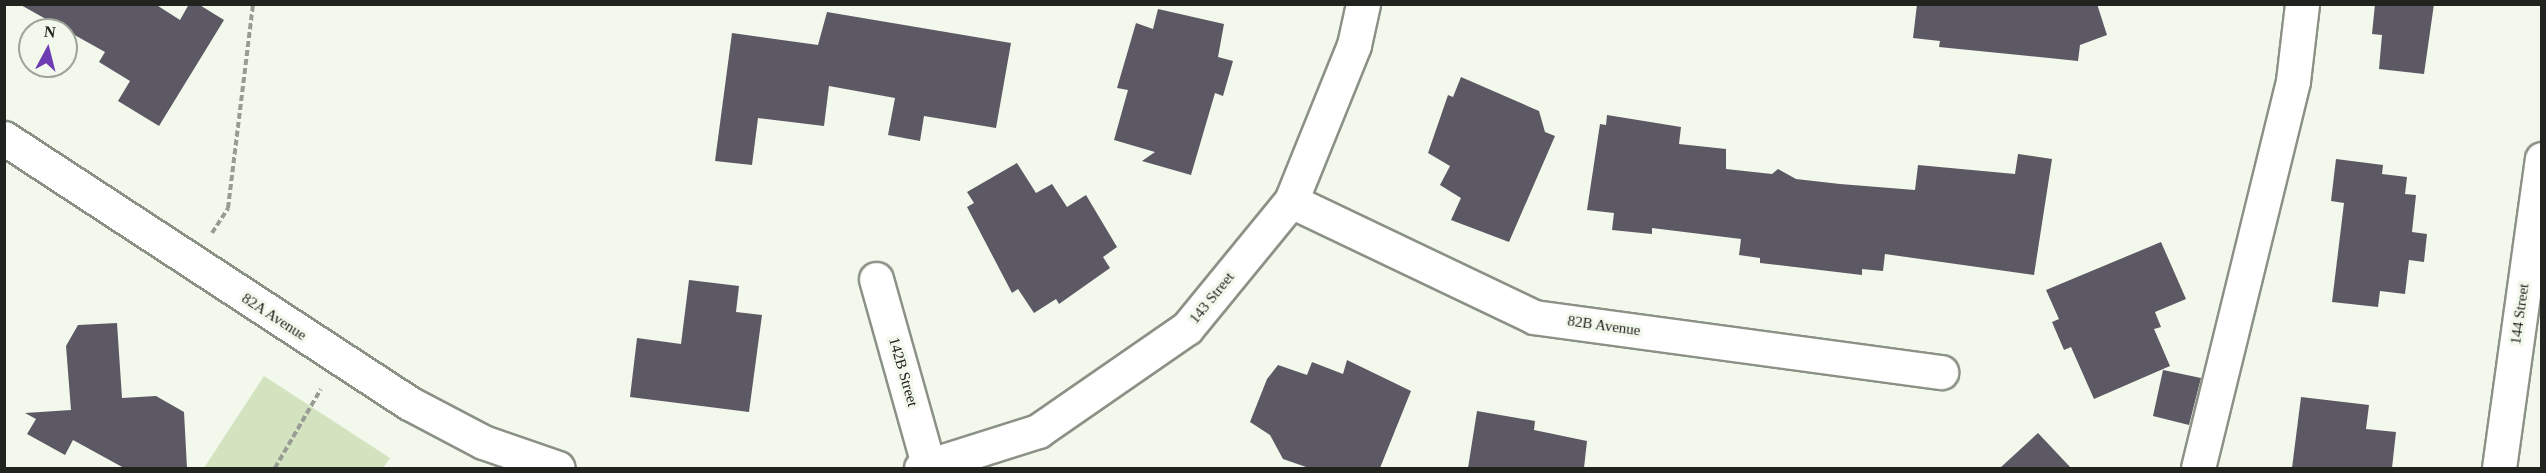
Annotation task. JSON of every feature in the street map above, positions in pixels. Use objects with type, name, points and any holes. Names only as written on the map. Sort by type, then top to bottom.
[{"type":"street","name":"143 Street","points":[[927,468],[1038,431],[1187,328],[1291,201],[1354,45],[1363,4]]},
{"type":"street","points":[[2198,468],[2293,81],[2302,4]]},
{"type":"street","name":"82A Avenue","points":[[4,138],[409,403],[483,442],[558,468]]},
{"type":"street","name":"144 Street","points":[[2499,468],[2532,292],[2541,159]]},
{"type":"street","name":"82B Avenue","points":[[1291,201],[1534,317],[1941,372]]},
{"type":"street","name":"142B Street","points":[[876,279],[927,468]]},
{"type":"path","points":[[210,236],[228,208],[253,4]]},
{"type":"path","points":[[275,468],[320,391]]},
{"type":"green space","points":[[264,376],[390,458],[383,468],[204,468]]},
{"type":"building","points":[[19,4],[155,4],[180,20],[189,4],[198,4],[224,20],[159,126],[118,101],[130,81],[99,62],[105,52],[78,37],[78,18],[44,18]]},
{"type":"building","points":[[1917,4],[2097,4],[2107,35],[2080,45],[2078,61],[1939,47],[1940,41],[1913,38]]},
{"type":"building","points":[[2375,4],[2434,4],[2424,74],[2379,69],[2382,35],[2372,34]]},
{"type":"building","points":[[1158,9],[1224,24],[1218,57],[1233,61],[1223,96],[1215,93],[1191,175],[1142,161],[1155,152],[1114,140],[1128,90],[1117,88],[1136,23],[1153,29]]},
{"type":"building","points":[[827,12],[1011,43],[996,128],[924,116],[920,141],[888,135],[895,98],[829,86],[824,126],[758,118],[752,165],[715,161],[732,33],[818,45]]},
{"type":"building","points":[[1461,77],[1539,111],[1545,132],[1555,136],[1509,242],[1451,220],[1461,198],[1440,185],[1450,166],[1428,153],[1448,95],[1453,97]]},
{"type":"building","points":[[1607,115],[1681,127],[1679,144],[1726,149],[1726,169],[1772,174],[1778,169],[1796,179],[1840,184],[1915,190],[1918,165],[2015,174],[2018,154],[2052,159],[2034,275],[1885,254],[1883,271],[1862,269],[1862,275],[1760,263],[1760,258],[1739,255],[1741,239],[1652,228],[1652,234],[1612,230],[1614,213],[1587,210],[1600,124],[1606,125]]},
{"type":"building","points":[[2336,159],[2383,165],[2382,174],[2407,177],[2405,194],[2416,195],[2412,232],[2427,234],[2424,262],[2409,260],[2405,294],[2380,291],[2378,307],[2332,302],[2344,203],[2331,201]]},
{"type":"building","points":[[1017,163],[1036,193],[1052,184],[1067,207],[1086,195],[1117,247],[1103,257],[1110,268],[1059,304],[1056,299],[1034,313],[1018,289],[1012,293],[967,207],[974,203],[967,192]]},
{"type":"building","points":[[2161,242],[2186,299],[2155,312],[2161,327],[2154,329],[2170,366],[2094,399],[2071,347],[2064,350],[2052,322],[2059,319],[2046,290]]},
{"type":"building","points":[[689,280],[739,286],[736,312],[762,315],[749,412],[630,397],[637,338],[681,344]]},
{"type":"building","points":[[117,323],[122,398],[156,396],[184,412],[187,468],[124,468],[73,440],[65,455],[27,434],[36,419],[25,413],[71,410],[66,346],[78,325]]},
{"type":"building","points":[[1347,360],[1411,391],[1380,468],[1309,468],[1283,459],[1270,435],[1250,422],[1267,379],[1278,365],[1307,375],[1312,362],[1343,374]]},
{"type":"building","points":[[2163,370],[2201,378],[2189,425],[2153,416]]},
{"type":"building","points":[[2301,397],[2369,405],[2366,429],[2396,432],[2392,468],[2292,468]]},
{"type":"building","points":[[1477,411],[1535,421],[1534,430],[1587,441],[1584,468],[1468,468]]},
{"type":"building","points":[[2038,433],[2071,468],[2000,468]]}]
